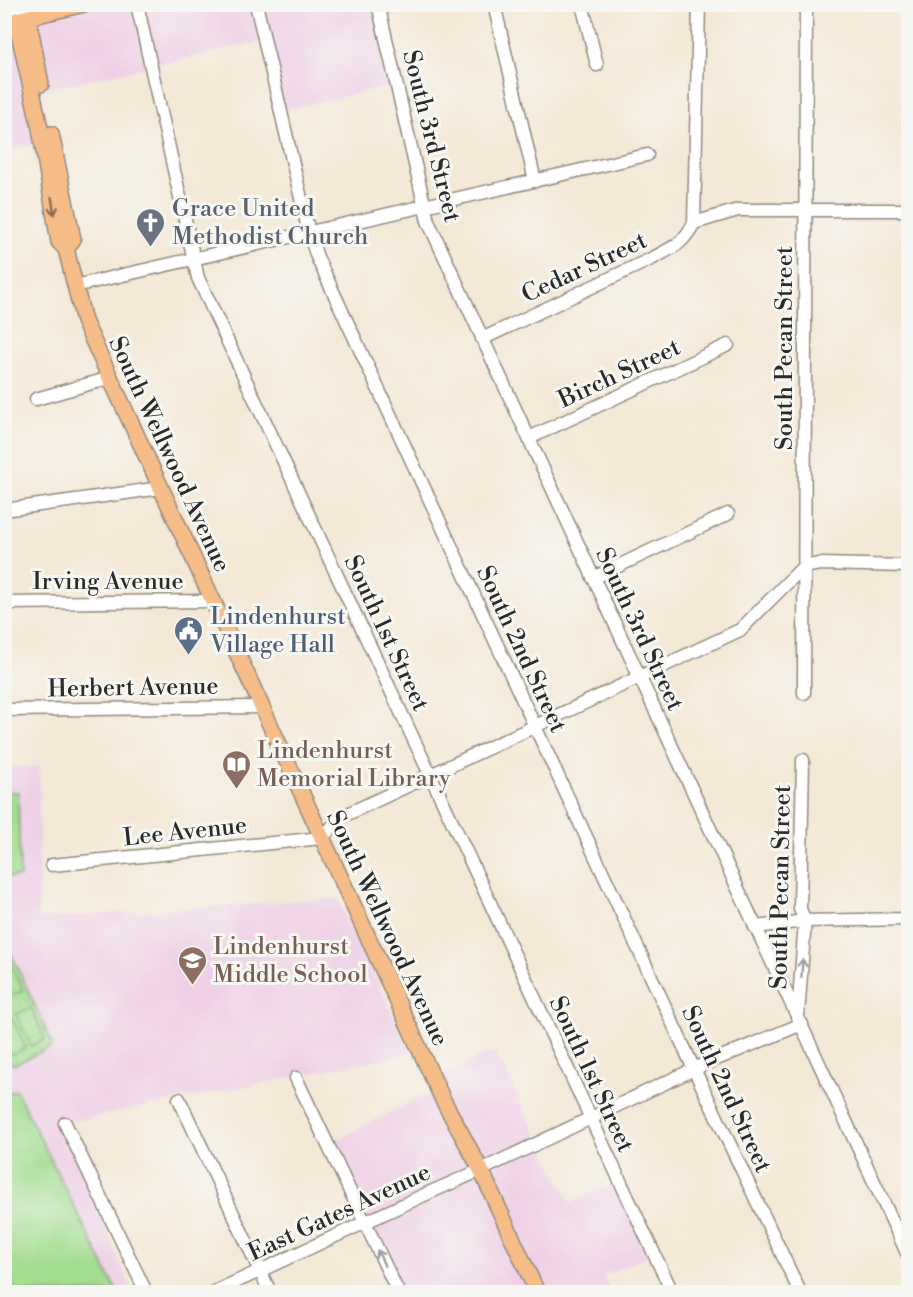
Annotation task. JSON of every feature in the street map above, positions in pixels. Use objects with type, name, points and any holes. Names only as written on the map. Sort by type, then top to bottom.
[{"type":"main road","points":[[18,16],[84,4]]},
{"type":"main road","name":"South Wellwood Avenue","points":[[18,16],[59,242],[66,249],[84,321],[443,1100],[482,1170],[537,1293]]},
{"type":"street","name":"South Wellwood Avenue","points":[[14,4],[18,16]]},
{"type":"street","name":"South 1st Street","points":[[136,4],[198,278],[672,1293]]},
{"type":"street","name":"South 2nd Street","points":[[256,4],[309,233],[317,257],[800,1293]]},
{"type":"street","name":"South 3rd Street","points":[[378,4],[424,207],[592,578],[909,1255]]},
{"type":"street","points":[[494,4],[535,181]]},
{"type":"street","points":[[582,4],[597,65]]},
{"type":"street","points":[[699,4],[694,223],[738,210],[909,210]]},
{"type":"street","name":"South Pecan Street","points":[[804,693],[806,4]]},
{"type":"street","points":[[75,286],[647,155]]},
{"type":"street","name":"Cedar Street","points":[[482,339],[675,247],[687,238],[694,223]]},
{"type":"street","name":"Birch Street","points":[[529,438],[728,345]]},
{"type":"street","points":[[36,399],[110,378]]},
{"type":"street","points":[[4,510],[161,488]]},
{"type":"street","points":[[592,578],[728,514]]},
{"type":"street","points":[[322,838],[341,817],[740,630],[803,567],[820,564],[909,566]]},
{"type":"street","name":"Irving Avenue","points":[[4,603],[213,601]]},
{"type":"street","name":"Herbert Avenue","points":[[4,710],[261,707]]},
{"type":"street","name":"South Pecan Street","points":[[800,1019],[805,921],[800,909],[803,760]]},
{"type":"street","name":"Lee Avenue","points":[[52,865],[322,838]]},
{"type":"street","points":[[755,927],[805,921],[909,919]]},
{"type":"street","name":"East Gates Avenue","points":[[214,1293],[482,1170],[800,1019]]},
{"type":"street","points":[[296,1078],[398,1293]]},
{"type":"street","points":[[178,1099],[270,1293]]},
{"type":"street","points":[[65,1123],[146,1293]]},
{"type":"shaded area","points":[[4,5],[420,5],[376,14],[393,85],[284,110],[268,40],[30,93],[39,143],[5,151]]},
{"type":"shaded area","name":"Lindenhurst Middle School","points":[[40,766],[38,919],[337,898],[411,1053],[60,1124],[133,1292],[5,1292],[4,767]]},
{"type":"shaded area","points":[[495,1051],[571,1203],[617,1182],[652,1254],[603,1276],[611,1292],[394,1292],[325,1145],[435,1090],[430,1079]]},
{"type":"green space","points":[[5,792],[18,792],[20,877],[5,877]]},
{"type":"green space","points":[[4,950],[10,951],[52,1043],[51,1047],[14,1065],[9,1062],[5,1052]]},
{"type":"green space","points":[[8,959],[23,990],[8,997],[5,989],[5,960]]},
{"type":"green space","points":[[31,1008],[45,1039],[31,1046],[16,1014]]},
{"type":"green space","points":[[11,1016],[26,1048],[11,1055],[5,1040],[4,1020]]},
{"type":"green space","points":[[16,1090],[117,1292],[15,1292],[5,1270],[4,1095]]},
{"type":"place","name":"Grace United Methodist Church","points":[[151,248]]},
{"type":"place","name":"Lindenhurst Village Hall","points":[[189,656]]},
{"type":"place","name":"Lindenhurst Memorial Library","points":[[236,790]]},
{"type":"place","name":"Lindenhurst Middle School","points":[[192,986]]}]
